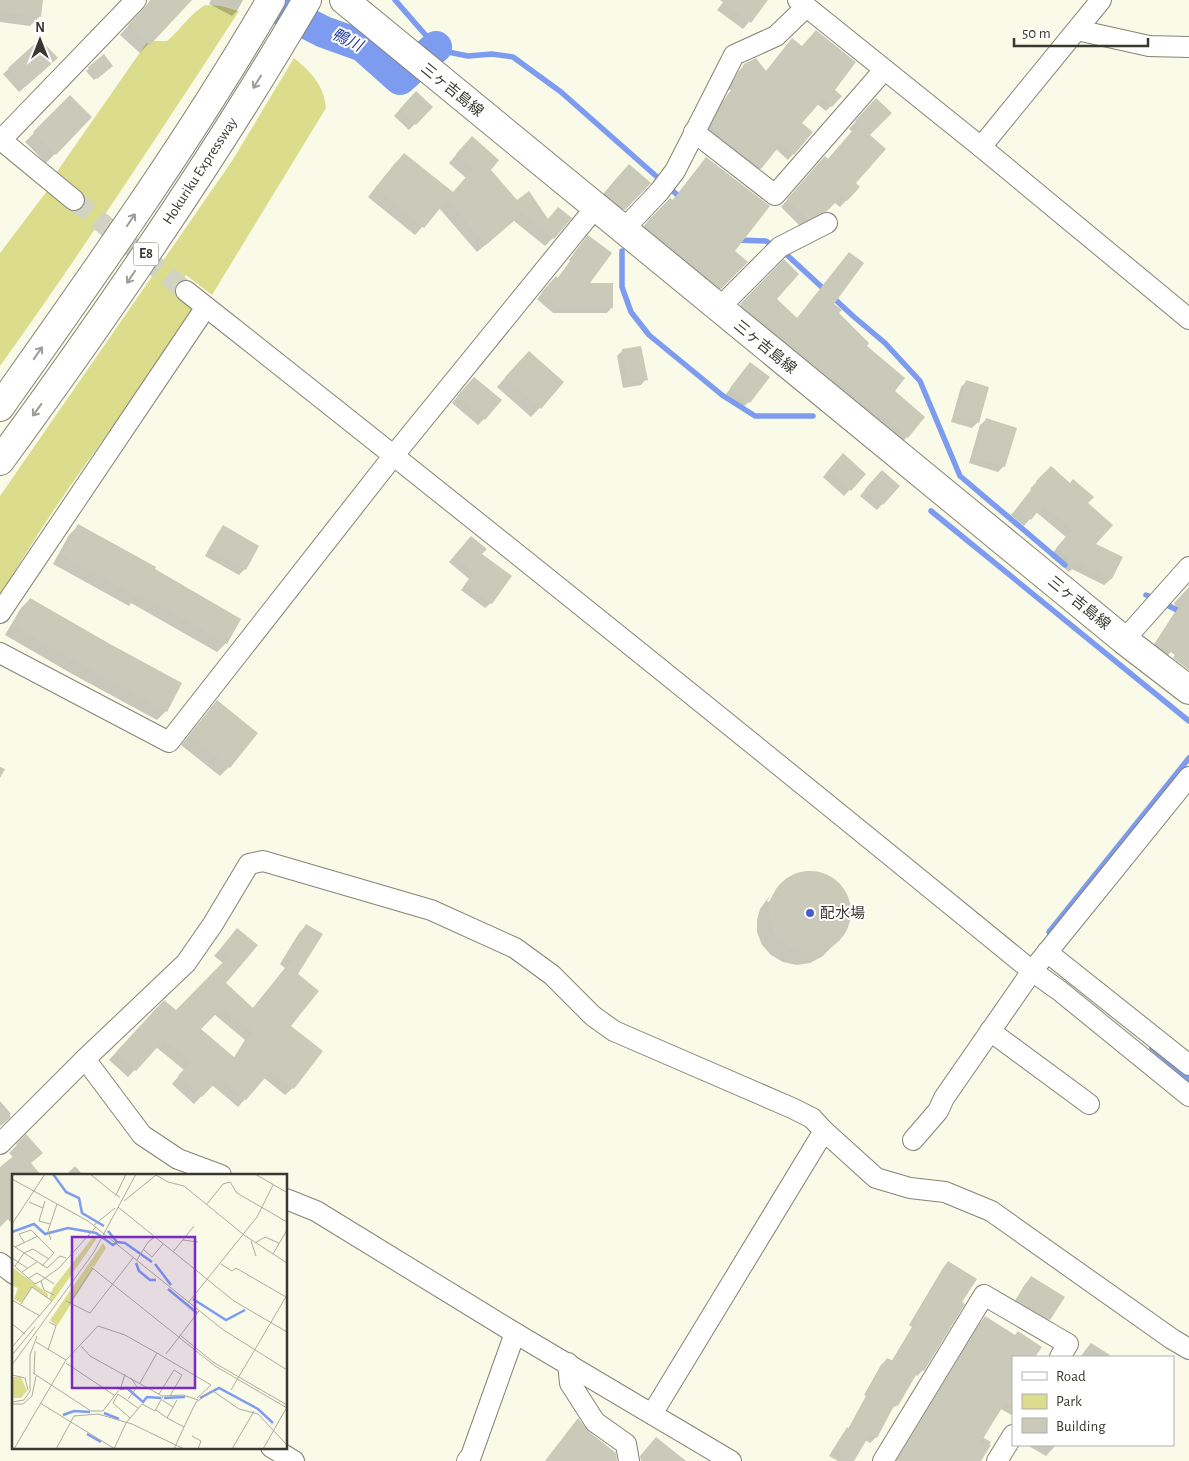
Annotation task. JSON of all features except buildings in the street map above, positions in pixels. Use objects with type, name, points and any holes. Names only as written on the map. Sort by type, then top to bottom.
[{"type":"main road","name":"Hokuriku Expressway","points":[[0,407],[98,269],[190,130],[271,0]]},
{"type":"main road","name":"Hokuriku Expressway","points":[[0,460],[131,277],[283,41],[307,0]]},
{"type":"main road","name":"三ヶ吉島線","points":[[344,0],[718,309],[1124,640],[1189,690]]},
{"type":"street","points":[[74,200],[1,141],[136,0]]},
{"type":"street","points":[[981,147],[1101,0]]},
{"type":"street","points":[[623,230],[659,192],[675,171],[734,55],[776,36],[802,3],[981,147],[1189,319]]},
{"type":"street","points":[[1077,30],[1148,46],[1189,47]]},
{"type":"street","points":[[694,132],[774,195],[884,70]]},
{"type":"street","points":[[0,653],[169,742],[394,455],[595,208]]},
{"type":"street","points":[[718,309],[780,246],[827,223]]},
{"type":"street","points":[[186,292],[394,455],[821,799],[1032,972],[1067,997],[1189,1096]]},
{"type":"street","points":[[0,613],[206,307]]},
{"type":"street","points":[[1124,640],[1189,567]]},
{"type":"street","points":[[913,1140],[938,1111],[944,1098],[1047,952],[1189,776]]},
{"type":"street","points":[[0,1144],[85,1059],[186,963],[213,924],[249,864],[263,861],[431,910],[515,948],[552,975],[593,1016],[614,1031],[812,1118],[876,1178],[910,1188],[945,1192],[992,1211],[1189,1349]]},
{"type":"street","points":[[1047,952],[1189,1065]]},
{"type":"street","points":[[990,1032],[1089,1104]]},
{"type":"street","points":[[85,1059],[142,1135],[178,1159],[218,1174]]},
{"type":"street","points":[[652,1414],[824,1131]]},
{"type":"street","points":[[288,1199],[316,1211],[515,1333],[731,1461]]},
{"type":"street","points":[[0,1263],[12,1272]]},
{"type":"street","points":[[883,1461],[984,1294],[1068,1344],[1061,1356]]},
{"type":"street","points":[[468,1461],[515,1333]]},
{"type":"street","points":[[568,1363],[570,1384],[595,1422],[626,1444],[629,1461]]},
{"type":"street","points":[[997,1461],[1012,1436]]},
{"type":"street","points":[[273,1448],[294,1461]]},
{"type":"green space","points":[[205,5],[221,6],[239,11],[92,234],[0,366],[0,253],[47,191],[66,202],[78,189],[56,173],[148,41],[167,41]]},
{"type":"green space","points":[[294,58],[316,80],[323,92],[326,108],[212,295],[186,275],[174,289],[199,312],[70,487],[45,523],[0,597],[0,496],[232,161]]},
{"type":"waterway","name":"鴨川","points":[[273,0],[286,13],[324,32],[363,46],[400,79],[436,47]]},
{"type":"waterway","points":[[395,0],[436,47],[443,51],[468,56],[492,54],[513,57],[561,92],[682,199]]},
{"type":"waterway","points":[[738,240],[766,241],[787,255],[885,343],[920,381],[960,476],[1065,565]]},
{"type":"waterway","points":[[622,251],[622,287],[631,312],[649,335],[722,395],[755,416],[813,416]]},
{"type":"waterway","points":[[931,511],[1189,721]]},
{"type":"waterway","points":[[1146,595],[1154,598]]},
{"type":"waterway","points":[[1169,606],[1189,616]]},
{"type":"waterway","points":[[1049,932],[1189,758]]},
{"type":"waterway","points":[[1152,1048],[1189,1079]]},
{"type":"tunnel","points":[[74,200],[186,291]]},
{"type":"place","name":"配水場","points":[[810,913]]}]
